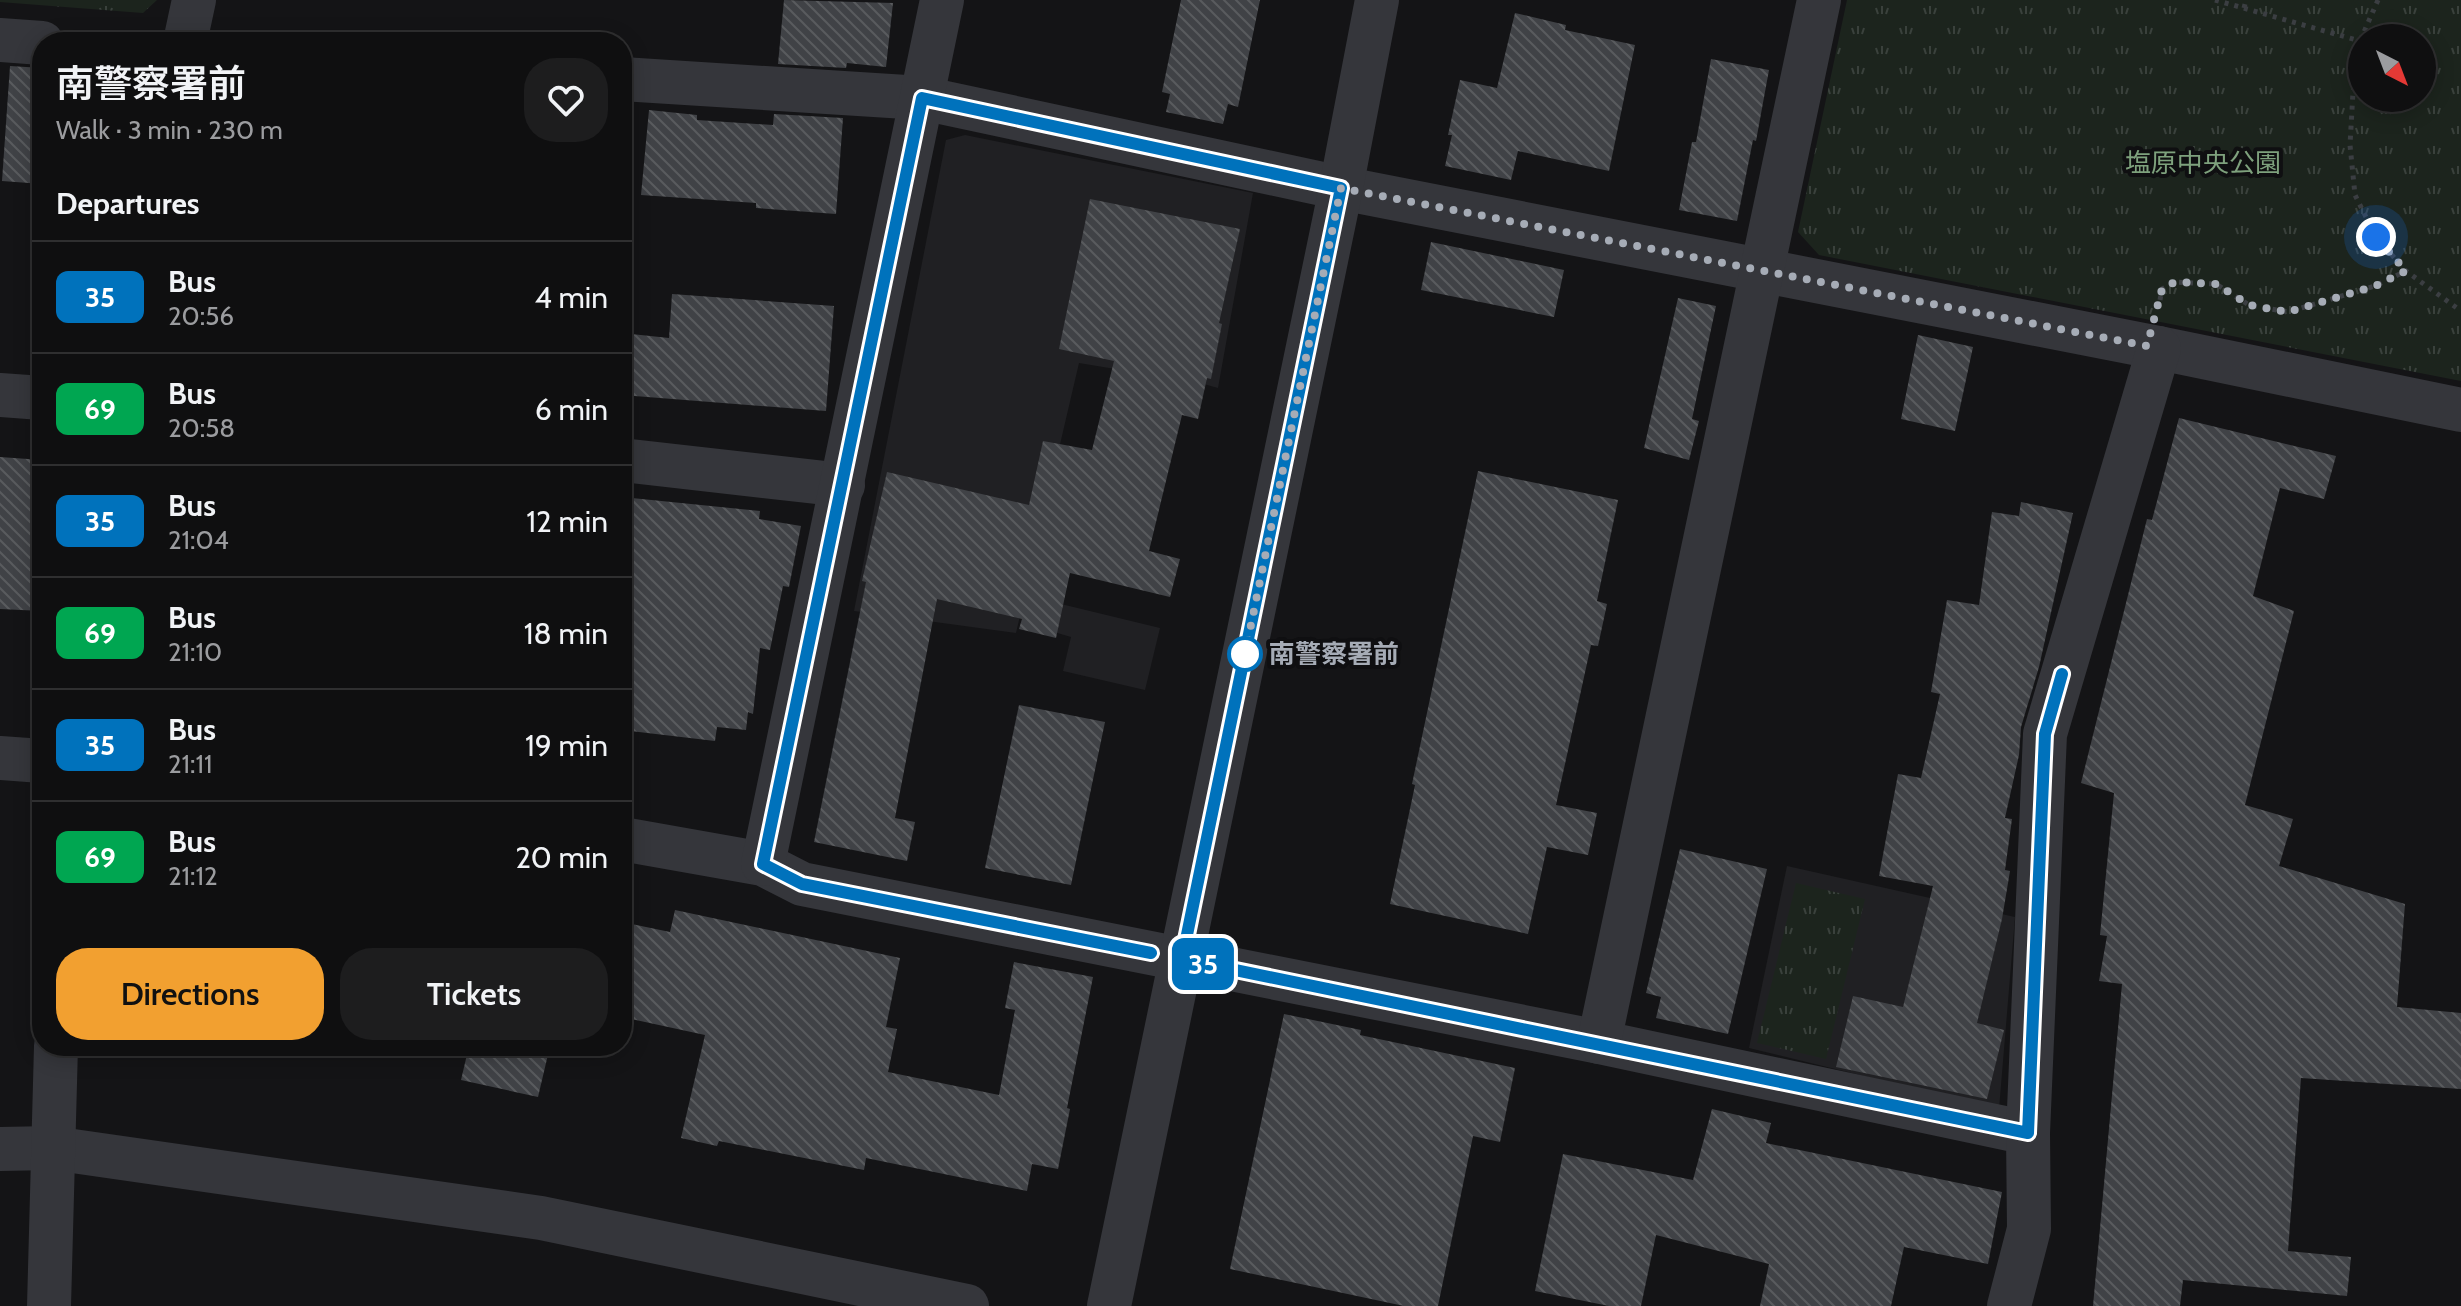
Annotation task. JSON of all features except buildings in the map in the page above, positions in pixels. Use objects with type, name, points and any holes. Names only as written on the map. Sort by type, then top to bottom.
[{"type":"street","points":[[187,32],[194,0]]},
{"type":"street","points":[[763,864],[942,0]]},
{"type":"street","points":[[1109,1306],[1341,188],[1377,0]]},
{"type":"street","points":[[1599,1042],[1819,0]]},
{"type":"street","points":[[0,40],[32,42]]},
{"type":"street","points":[[632,80],[922,98],[1341,188],[1762,269],[2461,410]]},
{"type":"street","points":[[2009,1306],[2029,1229],[2028,1133],[2045,734],[2153,347]]},
{"type":"street","points":[[0,395],[32,397]]},
{"type":"street","points":[[632,461],[843,485]]},
{"type":"street","points":[[0,758],[32,760]]},
{"type":"street","points":[[632,841],[763,864],[802,884],[1599,1042],[2028,1133]]},
{"type":"street","points":[[49,1306],[56,1056]]},
{"type":"street","points":[[0,1149],[52,1148],[541,1218],[967,1306]]},
{"type":"path","points":[[2215,0],[2348,38]]},
{"type":"path","points":[[2244,8],[2246,0]]},
{"type":"path","points":[[2367,24],[2378,0]]},
{"type":"path","points":[[2352,112],[2350,145],[2355,195],[2376,237],[2406,271],[2461,311]]},
{"type":"path","points":[[2153,347],[2162,289],[2175,282],[2216,284],[2249,305],[2288,312],[2375,286],[2406,271]]},
{"type":"shaded area","points":[[965,135],[1253,193],[1218,388],[1079,363],[1016,633],[854,611],[946,140]]},
{"type":"shaded area","points":[[1061,604],[1160,628],[1145,690],[1063,671],[1071,637],[1054,632]]},
{"type":"shaded area","points":[[1787,866],[2015,917],[1999,1109],[1749,1048]]},
{"type":"green space","points":[[0,0],[157,0],[143,13]]},
{"type":"green space","name":"塩原中央公園","points":[[1847,0],[2461,0],[2461,381],[1819,255],[1798,232]]},
{"type":"green space","points":[[1796,883],[1865,899],[1826,1059],[1757,1043]]},
{"type":"bus line","name":"35","points":[[1151,953],[802,884],[763,864],[922,98],[1341,188],[1182,959],[1599,1042],[2028,1133],[2045,734],[2062,674]]},
{"type":"place","name":"南警察署前","points":[[1245,654]]},
{"type":"route","points":[[1245,654],[1341,188],[2147,346],[2162,289],[2175,282],[2216,284],[2249,305],[2288,312],[2375,286],[2406,271],[2376,237]]}]
